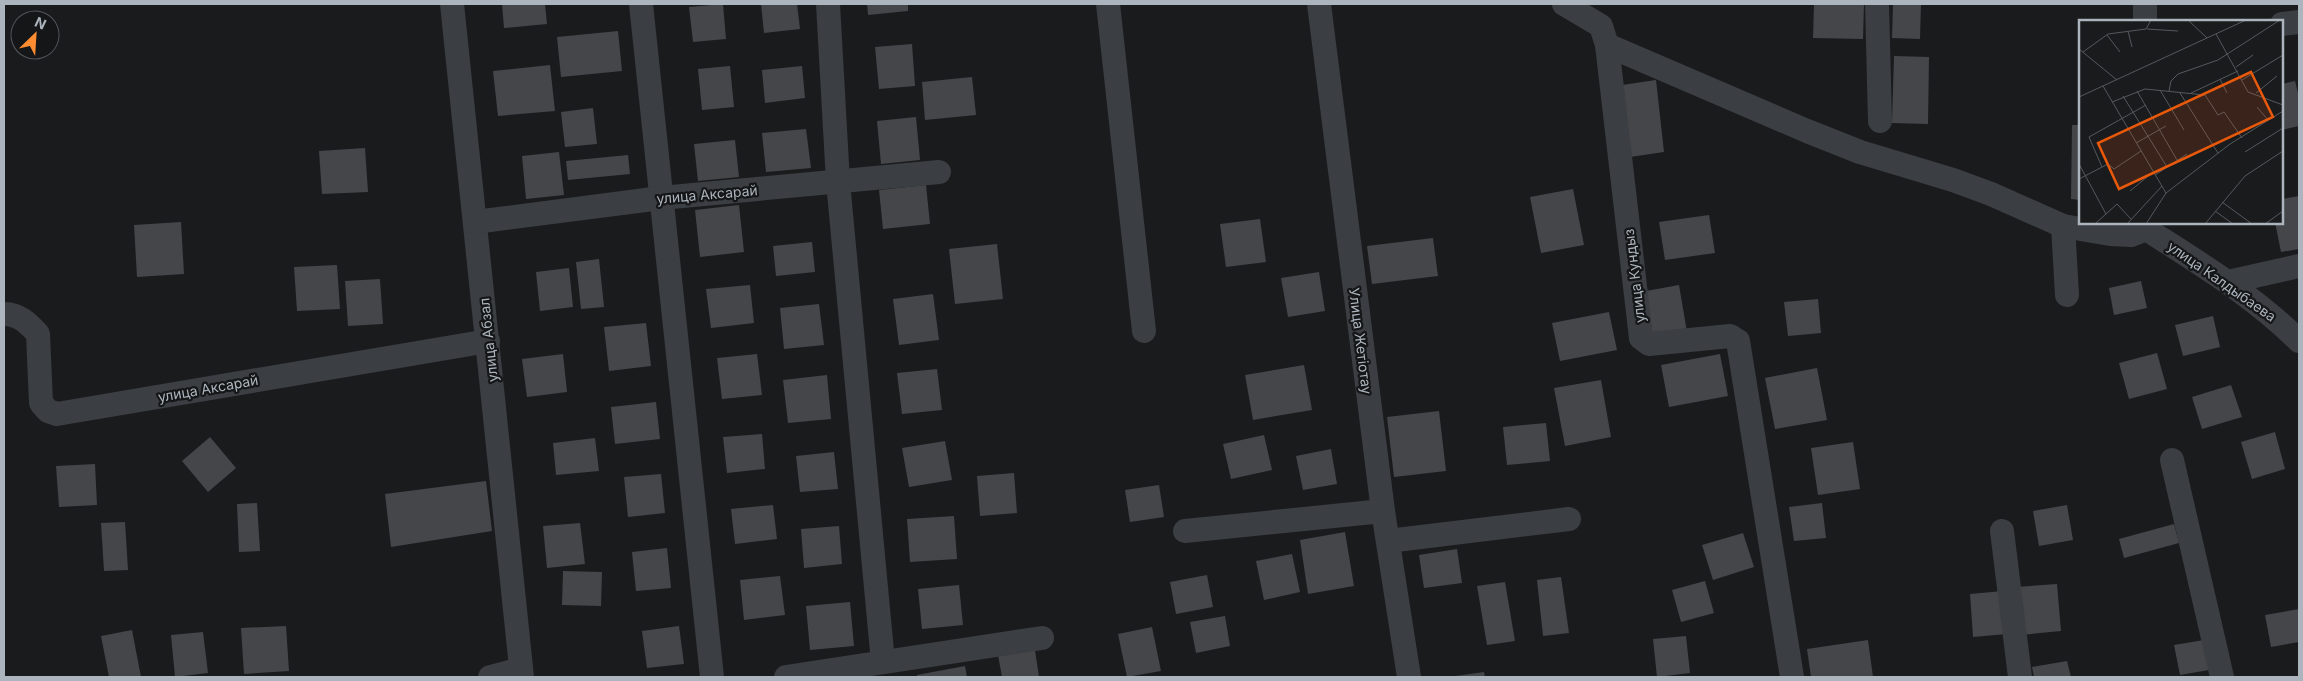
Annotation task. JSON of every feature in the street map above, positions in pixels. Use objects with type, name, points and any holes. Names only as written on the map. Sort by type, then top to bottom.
[{"type":"street","name":"улица Абзал","points":[[452,4],[522,673]]},
{"type":"street","points":[[641,4],[712,677]]},
{"type":"street","points":[[828,4],[838,182],[883,662]]},
{"type":"street","points":[[1108,4],[1144,331]]},
{"type":"street","name":"Улица Жетіотау","points":[[1319,4],[1382,511],[1409,677]]},
{"type":"street","name":"улица Кундыз","points":[[1564,4],[1601,26],[1607,45],[1641,338],[1649,344],[1730,336],[1738,341],[1792,677]]},
{"type":"street","points":[[1877,4],[1880,121]]},
{"type":"street","points":[[2145,4],[2145,20]]},
{"type":"street","points":[[2283,24],[2299,22]]},
{"type":"street","points":[[1607,45],[1833,142],[1953,180],[1991,194],[2063,226],[2110,234],[2131,235],[2146,226]]},
{"type":"street","name":"улица Аксарай","points":[[476,222],[661,198],[939,172]]},
{"type":"street","points":[[2063,226],[2068,295]]},
{"type":"street","name":"улица Калдыбаева","points":[[2146,226],[2228,282],[2279,320],[2299,341]]},
{"type":"street","points":[[2228,282],[2299,266]]},
{"type":"street","name":"улица Аксарай","points":[[4,314],[12,314],[26,321],[38,334],[41,403],[48,411],[57,414],[488,341]]},
{"type":"street","points":[[2172,460],[2222,677]]},
{"type":"street","points":[[1185,531],[1382,511]]},
{"type":"street","points":[[1388,541],[1569,519]]},
{"type":"street","points":[[2002,531],[2020,677]]},
{"type":"street","points":[[786,677],[1042,638]]},
{"type":"street","points":[[490,677],[522,673]]},
{"type":"building","points":[[502,4],[545,4],[547,24],[504,28]]},
{"type":"building","points":[[723,4],[726,39],[693,42],[689,7]]},
{"type":"building","points":[[761,4],[797,4],[800,29],[764,33]]},
{"type":"building","points":[[867,4],[908,4],[908,11],[868,15]]},
{"type":"building","points":[[1814,4],[1864,4],[1863,39],[1813,38]]},
{"type":"building","points":[[1893,4],[1921,4],[1920,39],[1892,38]]},
{"type":"building","points":[[618,31],[622,71],[561,77],[557,37]]},
{"type":"building","points":[[912,44],[915,86],[879,89],[875,47]]},
{"type":"building","points":[[1894,56],[1929,57],[1928,124],[1892,123]]},
{"type":"building","points":[[550,65],[555,111],[498,116],[493,71]]},
{"type":"building","points":[[730,66],[734,107],[702,110],[698,69]]},
{"type":"building","points":[[802,66],[805,98],[765,103],[762,70]]},
{"type":"building","points":[[972,77],[976,115],[925,120],[922,82]]},
{"type":"building","points":[[1656,80],[1664,152],[1630,157],[1622,85]]},
{"type":"building","points":[[2295,81],[2299,97],[2299,126],[2283,130],[2283,84]]},
{"type":"building","points":[[593,108],[597,144],[565,147],[561,112]]},
{"type":"building","points":[[916,117],[920,160],[881,164],[877,121]]},
{"type":"building","points":[[2072,125],[2079,125],[2079,200],[2071,199]]},
{"type":"building","points":[[806,129],[811,168],[766,172],[762,133]]},
{"type":"building","points":[[735,140],[739,177],[698,181],[694,144]]},
{"type":"building","points":[[365,148],[368,192],[322,194],[319,151]]},
{"type":"building","points":[[559,152],[564,195],[526,199],[522,156]]},
{"type":"building","points":[[628,155],[630,174],[568,180],[566,161]]},
{"type":"building","points":[[926,185],[930,224],[883,229],[879,190]]},
{"type":"building","points":[[1573,189],[1584,245],[1541,253],[1530,197]]},
{"type":"building","points":[[2299,196],[2299,249],[2281,252],[2275,224],[2283,224],[2283,199]]},
{"type":"building","points":[[739,205],[744,252],[700,257],[695,210]]},
{"type":"building","points":[[1709,215],[1715,253],[1665,260],[1659,222]]},
{"type":"building","points":[[1260,219],[1266,262],[1226,267],[1220,224]]},
{"type":"building","points":[[181,222],[184,274],[137,277],[134,225]]},
{"type":"building","points":[[1433,238],[1438,276],[1372,284],[1367,246]]},
{"type":"building","points":[[812,242],[815,272],[776,276],[773,246]]},
{"type":"building","points":[[997,244],[1003,299],[955,304],[949,249]]},
{"type":"building","points":[[599,259],[604,307],[581,309],[576,262]]},
{"type":"building","points":[[337,265],[340,309],[297,311],[294,267]]},
{"type":"building","points":[[569,268],[573,307],[540,311],[536,272]]},
{"type":"building","points":[[1319,272],[1325,311],[1288,317],[1281,278]]},
{"type":"building","points":[[380,279],[383,324],[348,326],[345,281]]},
{"type":"building","points":[[2141,281],[2147,308],[2114,315],[2109,288]]},
{"type":"building","points":[[750,285],[754,323],[711,328],[706,289]]},
{"type":"building","points":[[1679,285],[1687,332],[1653,337],[1646,291]]},
{"type":"building","points":[[933,294],[939,340],[899,345],[893,299]]},
{"type":"building","points":[[1818,299],[1821,333],[1788,336],[1784,302]]},
{"type":"building","points":[[819,304],[824,345],[784,349],[780,308]]},
{"type":"building","points":[[1609,312],[1617,350],[1560,361],[1552,323]]},
{"type":"building","points":[[2213,316],[2220,347],[2183,356],[2175,325]]},
{"type":"building","points":[[646,323],[651,366],[609,371],[604,327]]},
{"type":"building","points":[[2157,353],[2167,389],[2129,399],[2119,363]]},
{"type":"building","points":[[563,354],[567,392],[527,397],[522,359]]},
{"type":"building","points":[[757,354],[762,395],[722,399],[717,358]]},
{"type":"building","points":[[1720,354],[1728,396],[1669,407],[1661,365]]},
{"type":"building","points":[[1304,365],[1312,410],[1253,420],[1245,375]]},
{"type":"building","points":[[1817,368],[1827,420],[1775,429],[1765,378]]},
{"type":"building","points":[[937,369],[942,410],[902,414],[897,373]]},
{"type":"building","points":[[827,375],[831,419],[788,423],[783,380]]},
{"type":"building","points":[[1601,380],[1611,437],[1565,446],[1554,388]]},
{"type":"building","points":[[2231,385],[2242,417],[2202,429],[2192,397]]},
{"type":"building","points":[[656,402],[660,439],[615,444],[611,407]]},
{"type":"building","points":[[1439,411],[1446,471],[1394,477],[1387,417]]},
{"type":"building","points":[[1546,423],[1550,461],[1507,465],[1503,427]]},
{"type":"building","points":[[2275,432],[2285,469],[2252,479],[2241,442]]},
{"type":"building","points":[[762,434],[765,469],[727,473],[723,437]]},
{"type":"building","points":[[1264,435],[1272,470],[1231,479],[1223,444]]},
{"type":"building","points":[[210,437],[236,468],[208,492],[182,461]]},
{"type":"building","points":[[595,438],[599,471],[556,475],[553,443]]},
{"type":"building","points":[[945,441],[952,480],[909,487],[902,448]]},
{"type":"building","points":[[1853,442],[1860,489],[1818,495],[1811,448]]},
{"type":"building","points":[[1331,449],[1337,484],[1303,490],[1296,456]]},
{"type":"building","points":[[834,452],[838,489],[800,492],[796,456]]},
{"type":"building","points":[[95,464],[97,505],[59,507],[56,466]]},
{"type":"building","points":[[1014,473],[1017,513],[980,516],[977,476]]},
{"type":"building","points":[[661,474],[665,513],[628,517],[624,477]]},
{"type":"building","points":[[486,481],[492,531],[391,547],[385,494]]},
{"type":"building","points":[[1159,485],[1164,517],[1130,522],[1125,490]]},
{"type":"building","points":[[257,503],[260,551],[239,552],[237,504]]},
{"type":"building","points":[[1822,503],[1826,538],[1794,541],[1789,507]]},
{"type":"building","points":[[773,505],[777,539],[735,544],[731,509]]},
{"type":"building","points":[[2067,505],[2073,540],[2039,546],[2033,511]]},
{"type":"building","points":[[954,516],[957,559],[910,562],[907,519]]},
{"type":"building","points":[[125,522],[128,570],[104,571],[101,523]]},
{"type":"building","points":[[580,523],[585,564],[547,568],[543,526]]},
{"type":"building","points":[[2174,524],[2179,543],[2124,558],[2119,539]]},
{"type":"building","points":[[839,526],[842,564],[804,568],[801,529]]},
{"type":"building","points":[[1345,532],[1354,586],[1308,594],[1300,540]]},
{"type":"building","points":[[1743,533],[1754,567],[1713,580],[1702,545]]},
{"type":"building","points":[[667,548],[671,588],[636,591],[632,552]]},
{"type":"building","points":[[1457,549],[1462,583],[1424,588],[1419,555]]},
{"type":"building","points":[[1292,554],[1300,592],[1264,600],[1256,561]]},
{"type":"building","points":[[563,571],[602,572],[601,606],[562,605]]},
{"type":"building","points":[[1207,575],[1213,607],[1176,614],[1170,582]]},
{"type":"building","points":[[780,576],[785,615],[744,620],[740,580]]},
{"type":"building","points":[[1561,577],[1569,633],[1543,636],[1537,580]]},
{"type":"building","points":[[1705,581],[1714,613],[1681,622],[1672,590]]},
{"type":"building","points":[[1505,582],[1515,641],[1487,645],[1477,586]]},
{"type":"building","points":[[2057,584],[2061,631],[2020,635],[2016,587]]},
{"type":"building","points":[[959,585],[963,625],[922,629],[918,589]]},
{"type":"building","points":[[2003,591],[2007,634],[1973,637],[1970,594]]},
{"type":"building","points":[[850,602],[854,646],[810,650],[806,606]]},
{"type":"building","points":[[2299,609],[2299,642],[2271,647],[2265,615]]},
{"type":"building","points":[[1225,616],[1230,646],[1196,653],[1190,622]]},
{"type":"building","points":[[286,626],[289,671],[244,674],[241,628]]},
{"type":"building","points":[[679,626],[684,664],[647,668],[642,631]]},
{"type":"building","points":[[1152,627],[1161,671],[1127,677],[1118,634]]},
{"type":"building","points":[[132,630],[141,677],[109,677],[101,636]]},
{"type":"building","points":[[203,632],[208,673],[175,677],[171,635]]},
{"type":"building","points":[[1686,636],[1690,673],[1657,677],[1653,639]]},
{"type":"building","points":[[1868,640],[1873,677],[1811,677],[1807,649]]},
{"type":"building","points":[[2204,640],[2209,670],[2180,675],[2174,645]]},
{"type":"building","points":[[1035,650],[1039,677],[1002,677],[998,655]]},
{"type":"building","points":[[2067,661],[2071,677],[2034,677],[2032,667]]},
{"type":"building","points":[[965,666],[967,677],[917,677],[917,675]]},
{"type":"building","points":[[1484,672],[1485,677],[1455,677],[1455,676]]}]
